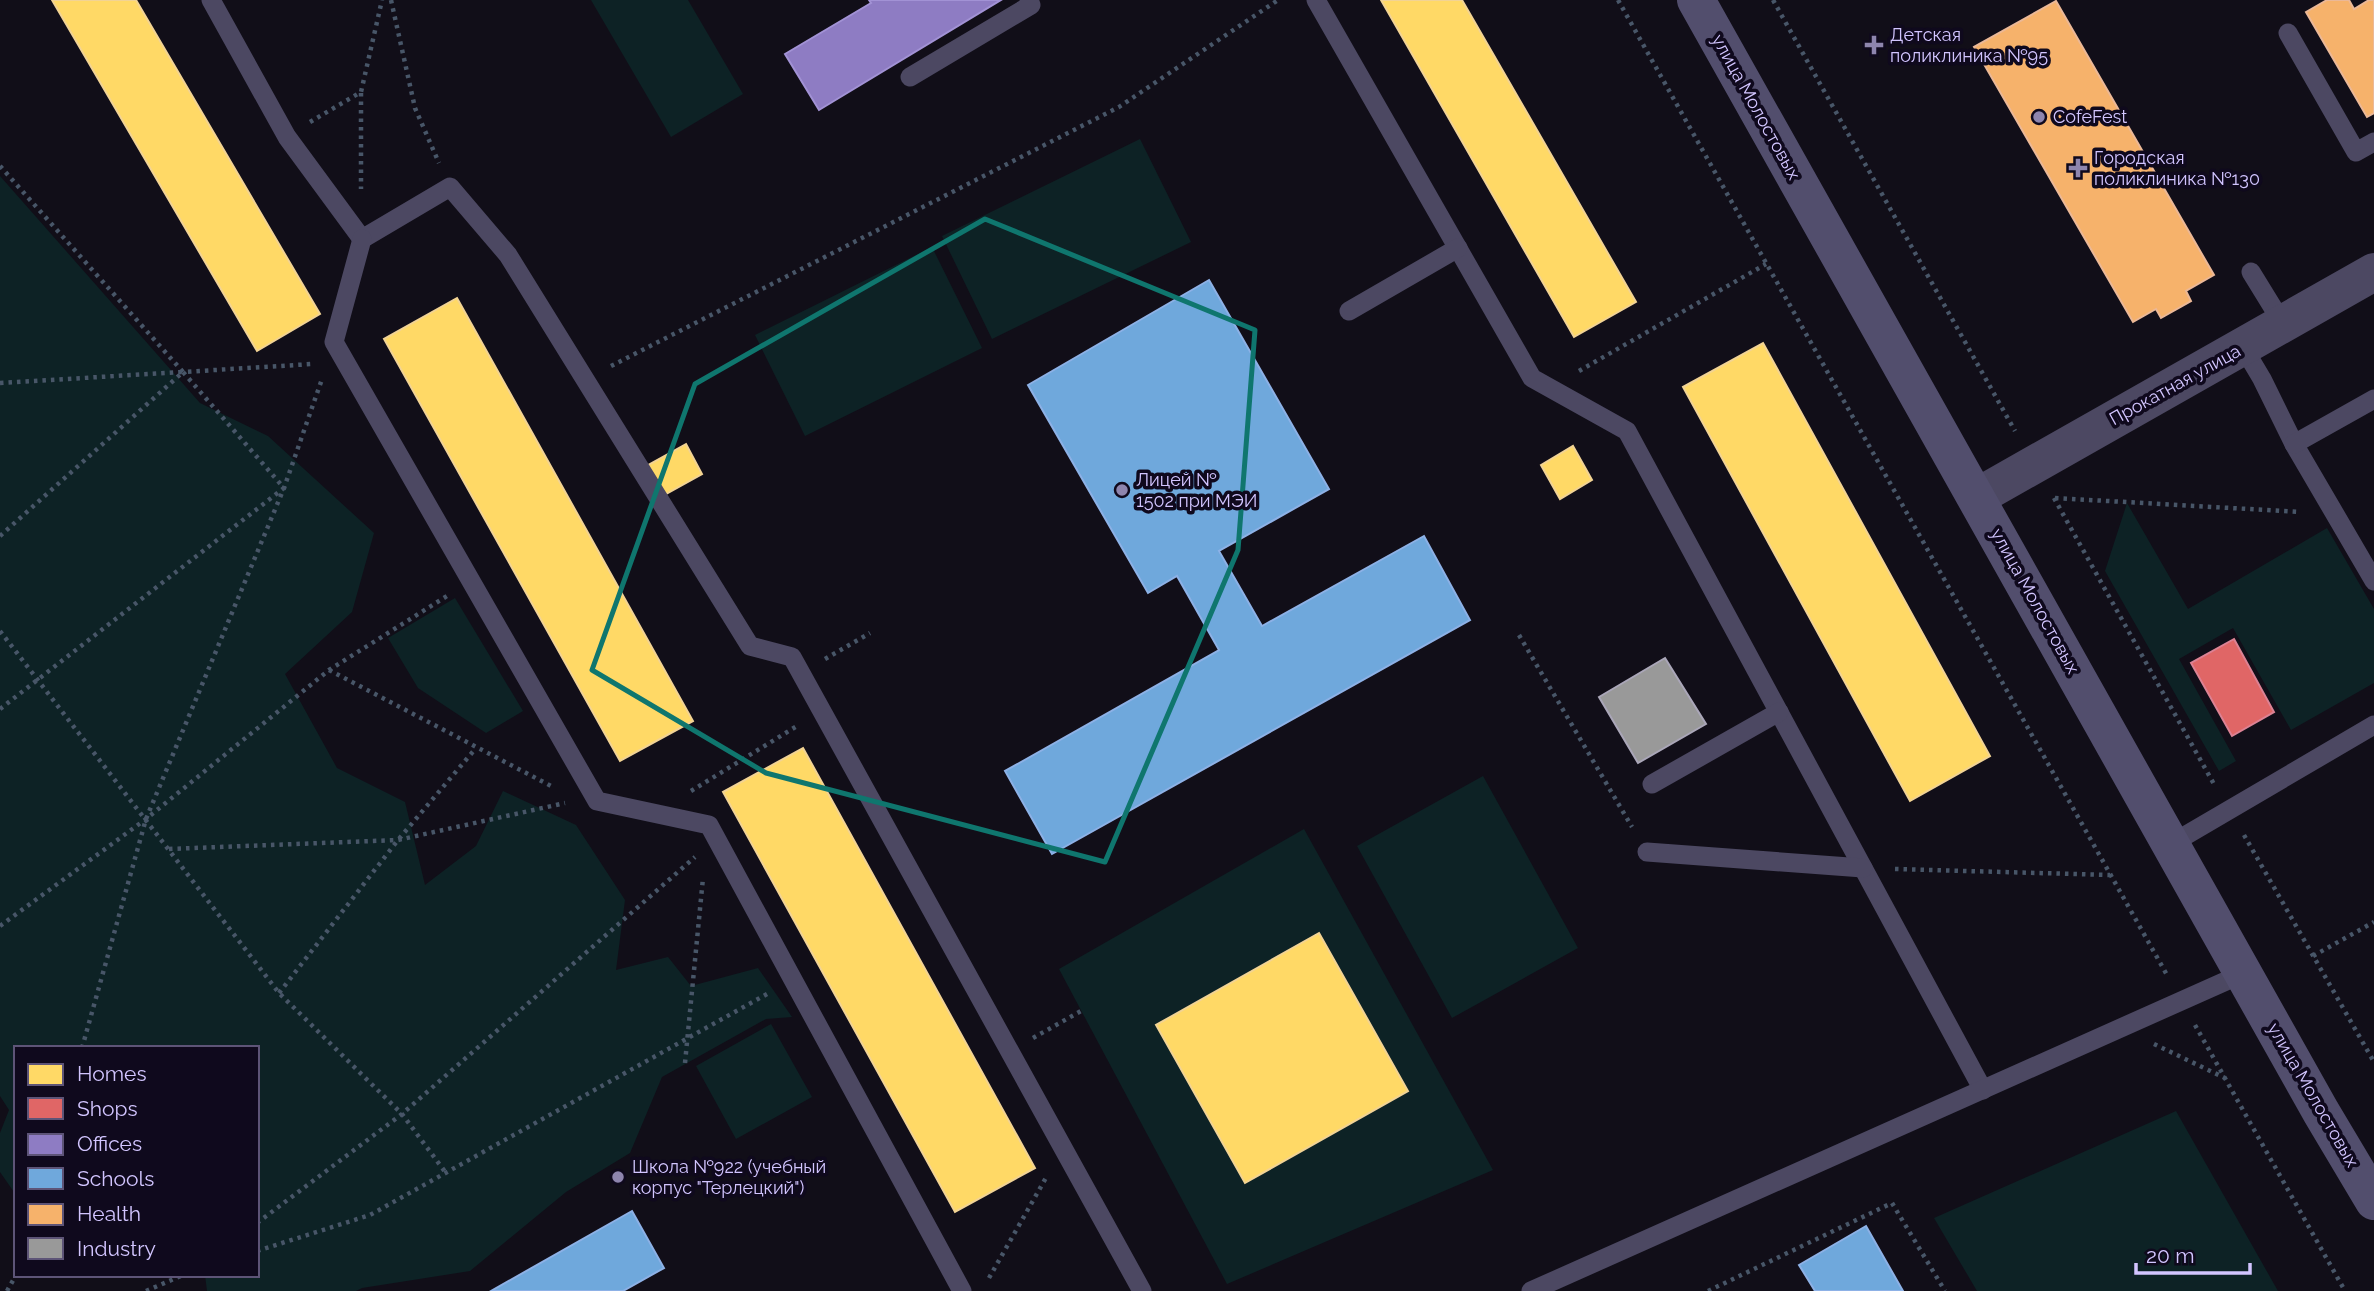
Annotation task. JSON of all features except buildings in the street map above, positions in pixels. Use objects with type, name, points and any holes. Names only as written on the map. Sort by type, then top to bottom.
[{"type":"street","name":"улица Молостовых","points":[[1696,0],[2244,973],[2372,1191]]},
{"type":"street","name":"Прокатная улица","points":[[1977,497],[2374,272]]},
{"type":"lane","points":[[211,0],[287,136],[362,239]]},
{"type":"lane","points":[[911,78],[1031,5],[1028,0]]},
{"type":"lane","points":[[1315,0],[1532,378],[1627,431],[1983,1090]]},
{"type":"lane","points":[[2288,33],[2356,152],[2374,142]]},
{"type":"lane","points":[[962,1291],[709,825],[588,800],[471,581],[334,342],[362,239],[450,187],[508,255],[750,646],[792,657],[1142,1291]]},
{"type":"lane","points":[[1349,311],[1458,248]]},
{"type":"lane","points":[[2251,272],[2283,324]]},
{"type":"lane","points":[[2243,347],[2294,444],[2374,581]]},
{"type":"lane","points":[[2294,444],[2374,399]]},
{"type":"lane","points":[[1651,784],[1779,712]]},
{"type":"lane","points":[[2171,844],[2374,725]]},
{"type":"lane","points":[[1647,852],[1863,868]]},
{"type":"lane","points":[[1531,1291],[1983,1090],[2052,1049],[2122,1028],[2244,973]]},
{"type":"path","points":[[362,239],[360,92],[382,0]]},
{"type":"path","points":[[391,0],[415,108],[450,187]]},
{"type":"path","points":[[585,380],[1119,107],[1278,0]]},
{"type":"path","points":[[1618,0],[2345,1291]]},
{"type":"path","points":[[1773,0],[2018,435]]},
{"type":"path","points":[[287,136],[360,92]]},
{"type":"path","points":[[0,166],[284,488]]},
{"type":"path","points":[[1549,388],[1766,264]]},
{"type":"path","points":[[83,1046],[146,819],[284,488],[334,342]]},
{"type":"path","points":[[0,383],[328,363]]},
{"type":"path","points":[[0,536],[183,372]]},
{"type":"path","points":[[0,709],[284,488]]},
{"type":"path","points":[[2335,513],[2054,498],[2105,593],[2374,1062]]},
{"type":"path","points":[[0,926],[146,819],[329,670],[471,581]]},
{"type":"path","points":[[0,631],[279,993],[402,1114],[446,1173]]},
{"type":"path","points":[[801,673],[870,633]]},
{"type":"path","points":[[1519,635],[1647,852]]},
{"type":"path","points":[[329,670],[476,748],[588,800]]},
{"type":"path","points":[[655,814],[822,710]]},
{"type":"path","points":[[279,993],[398,840],[476,748]]},
{"type":"path","points":[[168,849],[398,840],[588,800]]},
{"type":"path","points":[[685,1063],[709,825]]},
{"type":"path","points":[[259,1221],[402,1114],[706,847]]},
{"type":"path","points":[[1863,868],[2111,875]]},
{"type":"path","points":[[2313,956],[2374,922]]},
{"type":"path","points":[[259,1250],[370,1215],[793,980]]},
{"type":"path","points":[[1010,1051],[1081,1011]]},
{"type":"path","points":[[2122,1028],[2225,1078]]},
{"type":"path","points":[[989,1279],[1063,1147]]},
{"type":"path","points":[[1708,1291],[1892,1203],[1945,1291]]},
{"type":"path","points":[[146,1291],[178,1277]]},
{"type":"highlighted area","points":[[985,219],[1255,330],[1238,550],[1105,862],[766,773],[592,670],[695,384]]},
{"type":"green space","points":[[591,0],[688,0],[743,94],[671,137]]},
{"type":"green space","points":[[1140,139],[1191,242],[992,339],[942,236]]},
{"type":"green space","points":[[0,176],[200,403],[268,436],[374,533],[352,612],[285,674],[337,768],[405,802],[425,885],[476,846],[503,791],[576,825],[625,900],[616,970],[668,957],[691,986],[758,968],[792,1017],[766,1019],[662,1077],[630,1153],[566,1192],[470,1271],[356,1291],[207,1291],[205,1277],[259,1277],[259,1046],[14,1046],[14,1192],[0,1172],[0,1133],[9,1110],[0,1096]]},
{"type":"green space","points":[[932,247],[982,348],[805,436],[755,335]]},
{"type":"green space","points":[[2127,503],[2188,609],[2327,528],[2374,609],[2374,683],[2291,730],[2233,628],[2179,659],[2236,761],[2219,771],[2105,571]]},
{"type":"green space","points":[[455,598],[523,711],[486,733],[418,688],[388,638]]},
{"type":"green space","points":[[1483,776],[1578,948],[1452,1018],[1357,846]]},
{"type":"green space","points":[[1304,829],[1493,1170],[1227,1284],[1059,969]]},
{"type":"green space","points":[[771,1024],[812,1097],[736,1139],[696,1066]]},
{"type":"green space","points":[[2176,1111],[2278,1291],[1977,1291],[1934,1218]]},
{"type":"place","name":"Детская поликлиника №95","points":[[1874,45]]},
{"type":"place","name":"CofeFest","points":[[2039,117]]},
{"type":"place","name":"Городская поликлиника №130","points":[[2078,168]]},
{"type":"place","name":"Лицей № 1502 при МЭИ","points":[[1122,490]]},
{"type":"place","name":"Школа №922 (учебный корпус \"Терлецкий\")","points":[[618,1177]]}]
